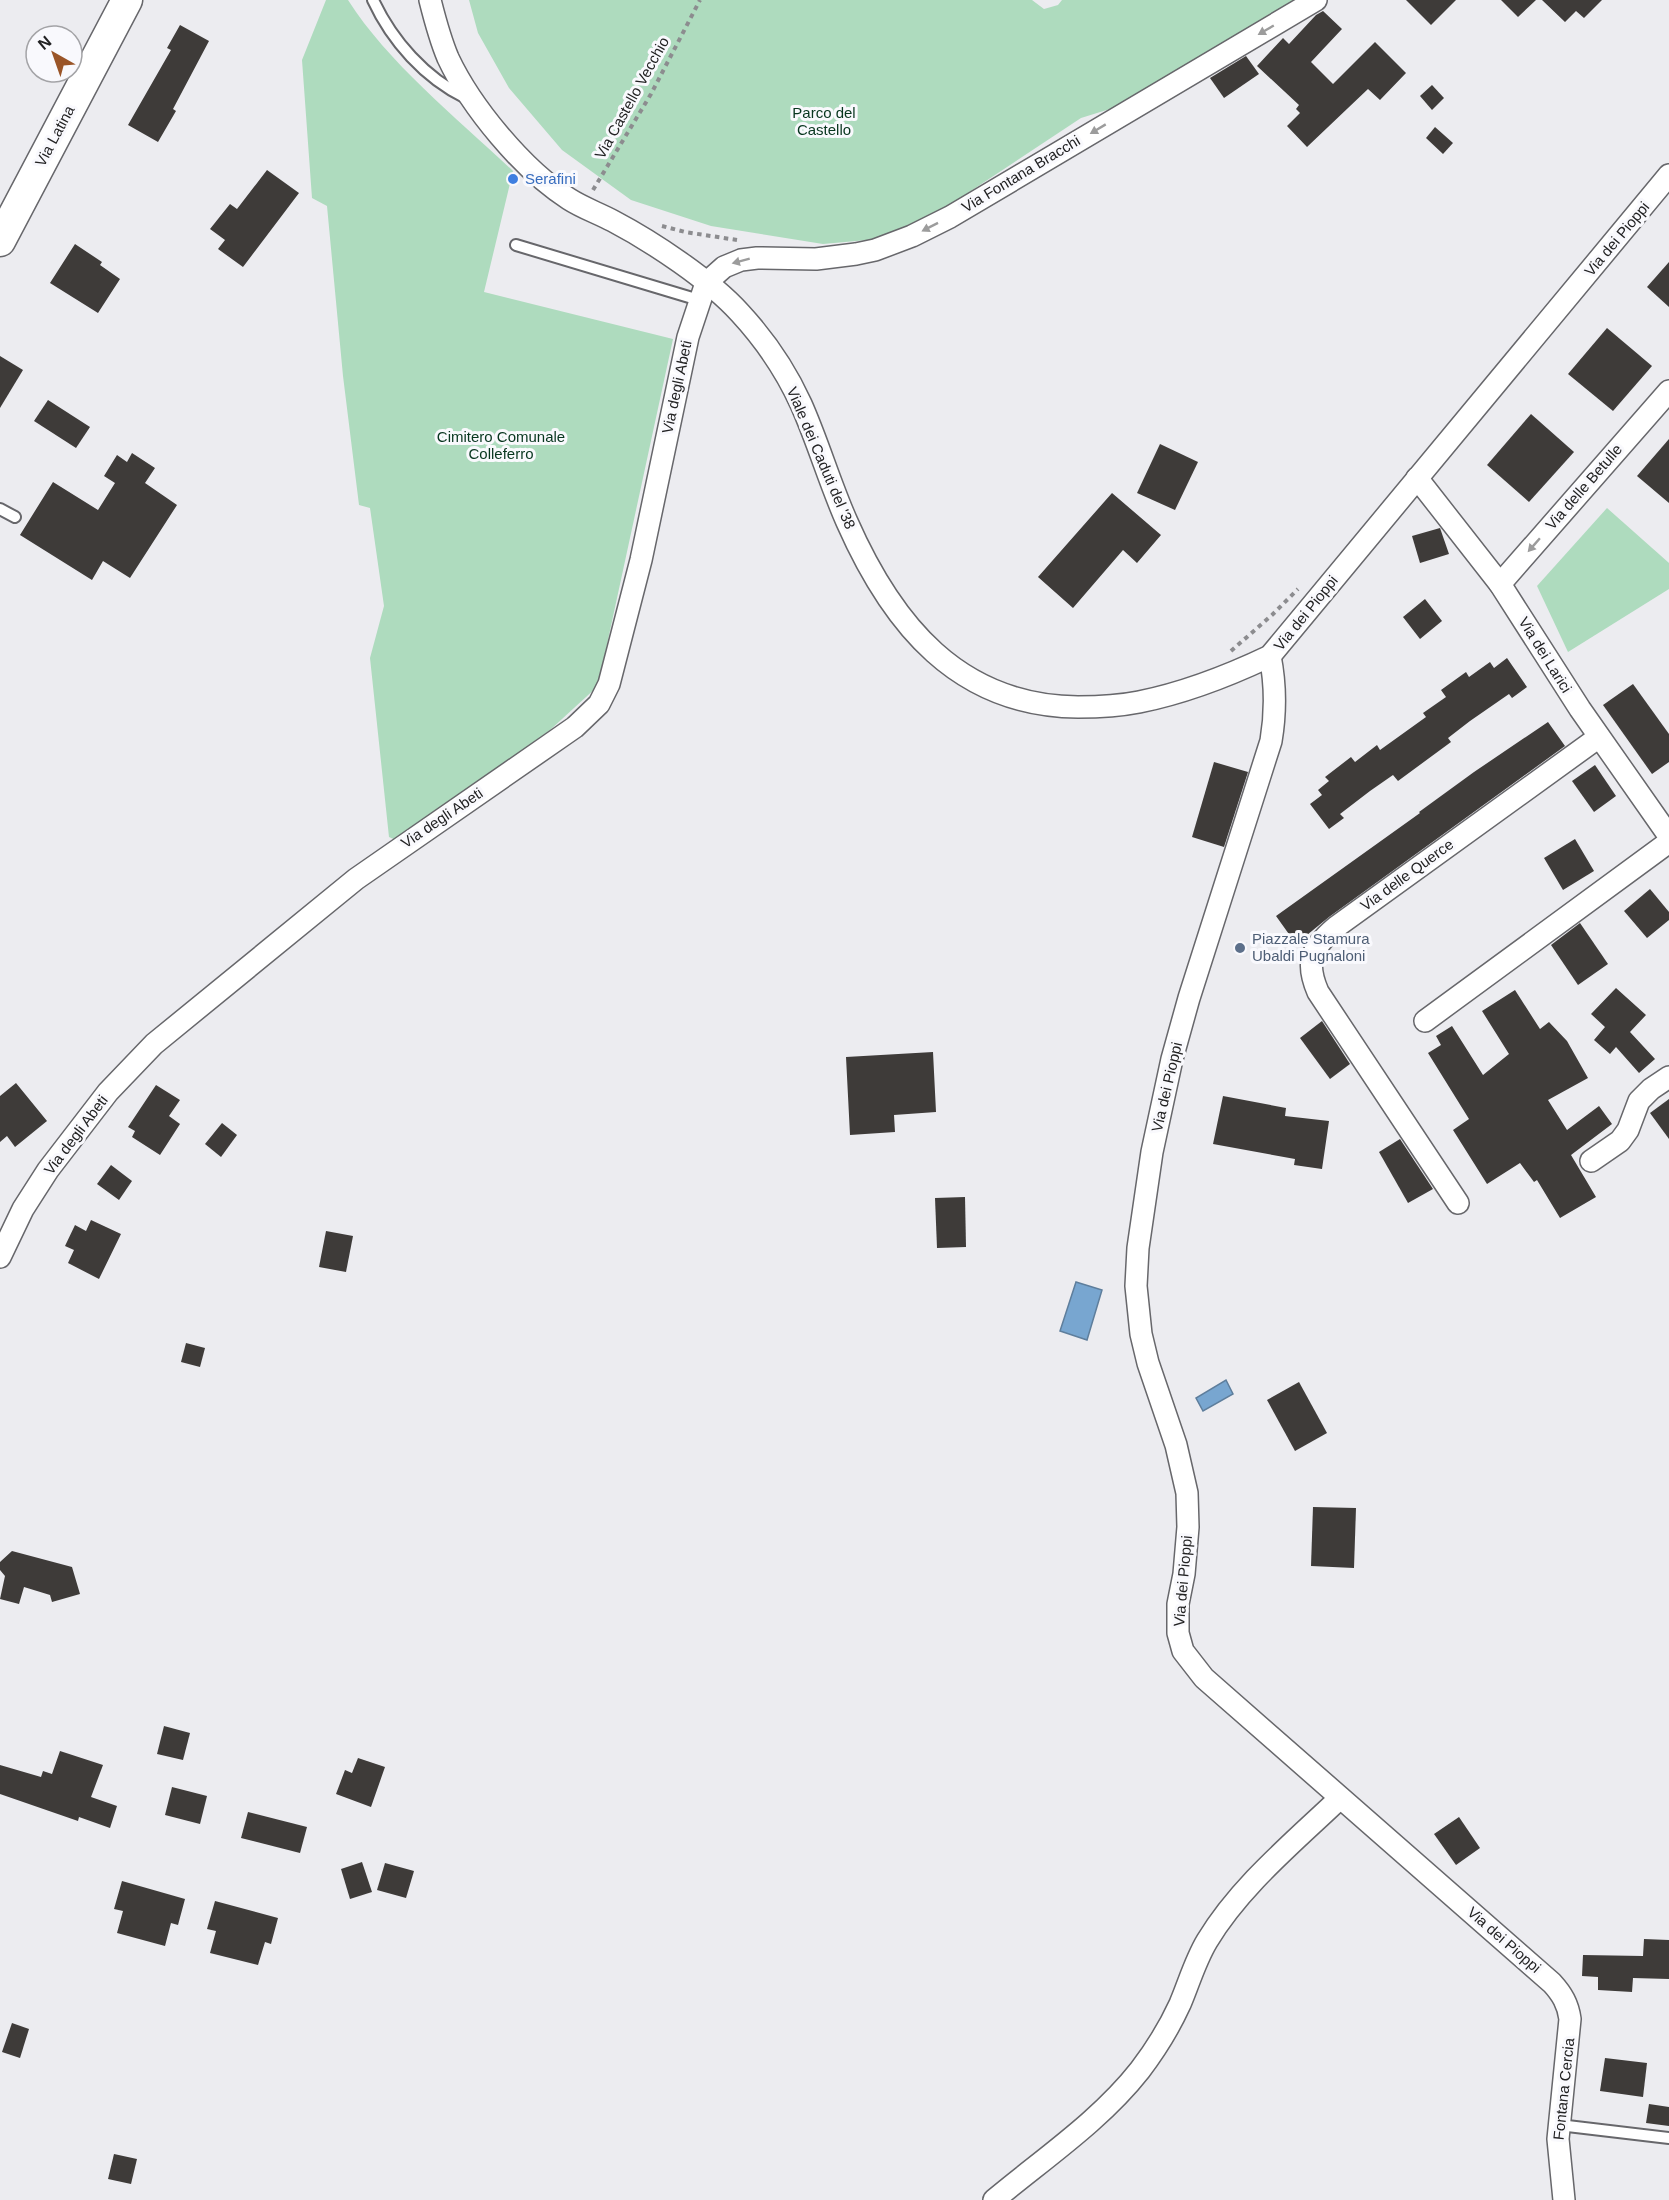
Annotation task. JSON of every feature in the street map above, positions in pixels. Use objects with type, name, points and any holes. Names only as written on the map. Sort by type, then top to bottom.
[{"type":"main road","name":"Via Latina","points":[[0,241],[127,0]]},
{"type":"street","name":"Viale dei Caduti del '38","points":[[430,0],[449,60],[476,103],[531,169],[557,191],[592,197],[702,292],[741,314],[780,366],[803,409],[846,521],[870,569],[906,623],[928,647],[966,677],[996,692],[1034,702],[1071,706],[1106,706],[1135,703],[1181,692],[1270,656]]},
{"type":"street","name":"Via Fontana Bracchi","points":[[702,292],[724,267],[741,260],[838,258],[875,250],[912,236],[950,217],[1316,0]]},
{"type":"street","name":"Via dei Pioppi","points":[[1552,1983],[1203,1678],[1181,1646],[1177,1610],[1185,1568],[1187,1492],[1176,1445],[1146,1354],[1137,1308],[1137,1274],[1143,1209],[1168,1075],[1189,998],[1271,741],[1276,701],[1270,656],[1669,175]]},
{"type":"street","name":"Via degli Abeti","points":[[0,1257],[23,1209],[44,1176],[108,1092],[154,1044],[365,871],[575,727],[599,704],[609,684],[632,598],[683,355],[702,292]]},
{"type":"street","name":"Via delle Betulle","points":[[1500,584],[1669,391]]},
{"type":"street","name":"Via dei Larici","points":[[1417,478],[1500,584],[1599,737],[1669,836]]},
{"type":"street","name":"Via delle Querce","points":[[1458,1203],[1318,992],[1311,974],[1312,957],[1320,942],[1336,927],[1599,737]]},
{"type":"street","points":[[1425,1021],[1669,842]]},
{"type":"street","points":[[1591,1161],[1620,1141],[1628,1130],[1639,1101],[1651,1089],[1669,1077]]},
{"type":"street","points":[[994,2200],[1085,2125],[1134,2078],[1164,2035],[1197,1961],[1217,1926],[1262,1873],[1340,1798]]},
{"type":"street","name":"Fontana Cercia","points":[[1552,1983],[1565,1999],[1570,2019],[1558,2153],[1564,2200]]},
{"type":"lane","points":[[373,0],[398,42],[418,63],[438,81],[476,103]]},
{"type":"lane","points":[[516,245],[702,292]]},
{"type":"lane","points":[[0,509],[15,517]]},
{"type":"lane","points":[[1559,2125],[1669,2138]]},
{"type":"path","name":"Via Castello Vecchio","points":[[592,197],[651,94],[700,0]]},
{"type":"path","points":[[584,184],[592,197]]},
{"type":"path","points":[[654,223],[685,232],[747,241]]},
{"type":"path","points":[[1230,651],[1272,615],[1301,586]]},
{"type":"green space","name":"Cimitero Comunale Colleferro","points":[[326,0],[348,0],[364,23],[403,68],[513,171],[484,292],[673,339],[598,686],[550,730],[398,841],[389,837],[370,658],[384,606],[370,508],[359,505],[343,376],[327,206],[312,198],[302,60]]},
{"type":"green space","name":"Parco del Castello","points":[[469,0],[1032,0],[1044,9],[1058,5],[1062,0],[1299,0],[1129,103],[1081,118],[930,218],[878,239],[823,244],[711,226],[631,200],[562,150],[509,88],[478,33]]},
{"type":"green space","points":[[1607,508],[1669,563],[1669,589],[1568,652],[1537,586]]},
{"type":"water","points":[[1076,1282],[1102,1290],[1087,1340],[1060,1331]]},
{"type":"water","points":[[1226,1380],[1233,1394],[1203,1411],[1196,1398]]},
{"type":"building","points":[[1406,0],[1456,0],[1431,25]]},
{"type":"building","points":[[1501,0],[1536,0],[1518,17]]},
{"type":"building","points":[[1542,0],[1602,0],[1584,18],[1576,11],[1565,22]]},
{"type":"building","points":[[1323,11],[1342,29],[1311,62],[1333,84],[1375,42],[1406,73],[1380,100],[1368,89],[1307,147],[1287,126],[1300,113],[1296,109],[1299,105],[1257,66],[1283,38],[1289,44],[1316,15]]},
{"type":"building","points":[[180,25],[209,41],[173,109],[176,111],[158,142],[128,125],[171,50],[167,48]]},
{"type":"building","points":[[1246,56],[1259,74],[1224,98],[1210,78]]},
{"type":"building","points":[[1432,85],[1444,98],[1432,110],[1420,96]]},
{"type":"building","points":[[1435,127],[1453,143],[1443,154],[1426,138]]},
{"type":"building","points":[[267,170],[299,193],[243,267],[218,249],[225,240],[210,229],[230,204],[237,209]]},
{"type":"building","points":[[75,244],[102,262],[100,265],[120,279],[98,313],[50,283]]},
{"type":"building","points":[[1669,262],[1669,307],[1647,287]]},
{"type":"building","points":[[1607,328],[1652,366],[1613,411],[1568,374]]},
{"type":"building","points":[[0,356],[23,370],[0,408]]},
{"type":"building","points":[[48,400],[90,427],[76,448],[34,421]]},
{"type":"building","points":[[1531,414],[1574,452],[1529,502],[1487,465]]},
{"type":"building","points":[[1669,439],[1669,503],[1637,476]]},
{"type":"building","points":[[1160,444],[1198,462],[1175,510],[1137,493]]},
{"type":"building","points":[[132,453],[155,468],[145,483],[177,505],[130,578],[103,561],[92,580],[20,535],[53,482],[98,510],[115,483],[104,476],[117,455],[127,462]]},
{"type":"building","points":[[1112,493],[1161,535],[1137,563],[1123,550],[1073,608],[1038,577]]},
{"type":"building","points":[[1440,528],[1449,554],[1420,563],[1412,536]]},
{"type":"building","points":[[1425,599],[1442,621],[1420,639],[1403,617]]},
{"type":"building","points":[[1507,658],[1527,687],[1512,698],[1509,694],[1470,721],[1448,738],[1451,742],[1398,781],[1393,775],[1370,791],[1340,814],[1344,818],[1329,829],[1310,804],[1322,795],[1318,790],[1329,781],[1325,777],[1351,757],[1355,762],[1377,745],[1380,750],[1426,717],[1423,713],[1446,697],[1441,690],[1466,672],[1469,677],[1490,662],[1494,668]]},
{"type":"building","points":[[1633,684],[1669,734],[1669,762],[1652,774],[1603,705]]},
{"type":"building","points":[[1548,722],[1565,746],[1329,917],[1296,944],[1276,916],[1474,772]]},
{"type":"building","points":[[1214,762],[1248,772],[1224,847],[1192,837]]},
{"type":"building","points":[[1595,765],[1616,796],[1594,812],[1572,781]]},
{"type":"building","points":[[1575,839],[1594,871],[1563,890],[1544,858]]},
{"type":"building","points":[[1650,889],[1669,912],[1669,920],[1647,938],[1624,911]]},
{"type":"building","points":[[1580,923],[1608,964],[1578,985],[1551,945]]},
{"type":"building","points":[[1616,988],[1646,1015],[1630,1032],[1655,1059],[1639,1073],[1616,1047],[1610,1054],[1594,1040],[1605,1027],[1591,1014]]},
{"type":"building","points":[[1515,990],[1540,1029],[1549,1022],[1567,1041],[1588,1078],[1548,1100],[1567,1130],[1599,1106],[1612,1124],[1571,1155],[1596,1197],[1560,1218],[1537,1180],[1534,1182],[1520,1163],[1487,1184],[1453,1130],[1469,1119],[1428,1053],[1441,1045],[1436,1036],[1452,1026],[1483,1075],[1509,1054],[1482,1011]]},
{"type":"building","points":[[1322,1021],[1350,1064],[1330,1079],[1300,1038]]},
{"type":"building","points":[[933,1052],[936,1112],[894,1115],[895,1132],[850,1135],[846,1057]]},
{"type":"building","points":[[16,1083],[47,1121],[15,1147],[7,1136],[0,1142],[0,1096]]},
{"type":"building","points":[[156,1085],[180,1100],[169,1116],[180,1124],[160,1155],[132,1137],[135,1131],[128,1127]]},
{"type":"building","points":[[1223,1096],[1286,1108],[1285,1116],[1329,1121],[1322,1169],[1294,1165],[1295,1159],[1213,1144]]},
{"type":"building","points":[[1669,1099],[1669,1139],[1650,1113]]},
{"type":"building","points":[[222,1123],[237,1135],[221,1157],[205,1144]]},
{"type":"building","points":[[1400,1139],[1433,1189],[1408,1203],[1379,1152]]},
{"type":"building","points":[[111,1165],[132,1181],[119,1200],[97,1184]]},
{"type":"building","points":[[965,1197],[966,1247],[937,1248],[935,1198]]},
{"type":"building","points":[[91,1220],[121,1234],[99,1279],[68,1263],[74,1250],[65,1246],[75,1225],[86,1231]]},
{"type":"building","points":[[326,1231],[353,1236],[346,1272],[319,1267]]},
{"type":"building","points":[[186,1343],[205,1348],[200,1367],[181,1362]]},
{"type":"building","points":[[1299,1382],[1327,1433],[1295,1451],[1267,1400]]},
{"type":"building","points":[[1313,1507],[1356,1508],[1354,1568],[1311,1566]]},
{"type":"building","points":[[12,1551],[72,1567],[80,1594],[52,1602],[50,1595],[24,1587],[19,1604],[0,1599],[5,1576],[0,1570],[0,1562]]},
{"type":"building","points":[[164,1726],[190,1733],[183,1760],[157,1754]]},
{"type":"building","points":[[60,1751],[103,1765],[91,1797],[117,1806],[110,1828],[79,1817],[78,1821],[0,1794],[0,1765],[41,1777],[43,1771],[52,1774]]},
{"type":"building","points":[[358,1758],[385,1767],[371,1807],[336,1794],[345,1770],[352,1773]]},
{"type":"building","points":[[172,1787],[207,1796],[200,1824],[165,1815]]},
{"type":"building","points":[[248,1812],[307,1827],[300,1853],[241,1838]]},
{"type":"building","points":[[1459,1817],[1480,1848],[1456,1865],[1434,1834]]},
{"type":"building","points":[[362,1862],[372,1892],[350,1899],[341,1869]]},
{"type":"building","points":[[385,1863],[414,1871],[406,1898],[377,1890]]},
{"type":"building","points":[[122,1881],[185,1899],[178,1925],[171,1923],[165,1946],[117,1933],[123,1911],[114,1909]]},
{"type":"building","points":[[215,1901],[278,1918],[271,1944],[265,1942],[258,1965],[210,1953],[216,1931],[207,1929]]},
{"type":"building","points":[[1644,1939],[1669,1940],[1669,1979],[1633,1978],[1632,1992],[1598,1990],[1598,1977],[1582,1976],[1583,1955],[1643,1956]]},
{"type":"building","points":[[12,2023],[29,2029],[20,2058],[2,2052]]},
{"type":"building","points":[[1605,2058],[1647,2063],[1643,2097],[1600,2091]]},
{"type":"building","points":[[1649,2104],[1669,2107],[1669,2126],[1646,2123]]},
{"type":"building","points":[[114,2154],[137,2159],[131,2184],[108,2179]]},
{"type":"place","name":"Serafini","points":[[513,179]]},
{"type":"place","name":"Piazzale Stamura Ubaldi Pugnaloni","points":[[1240,948]]}]
